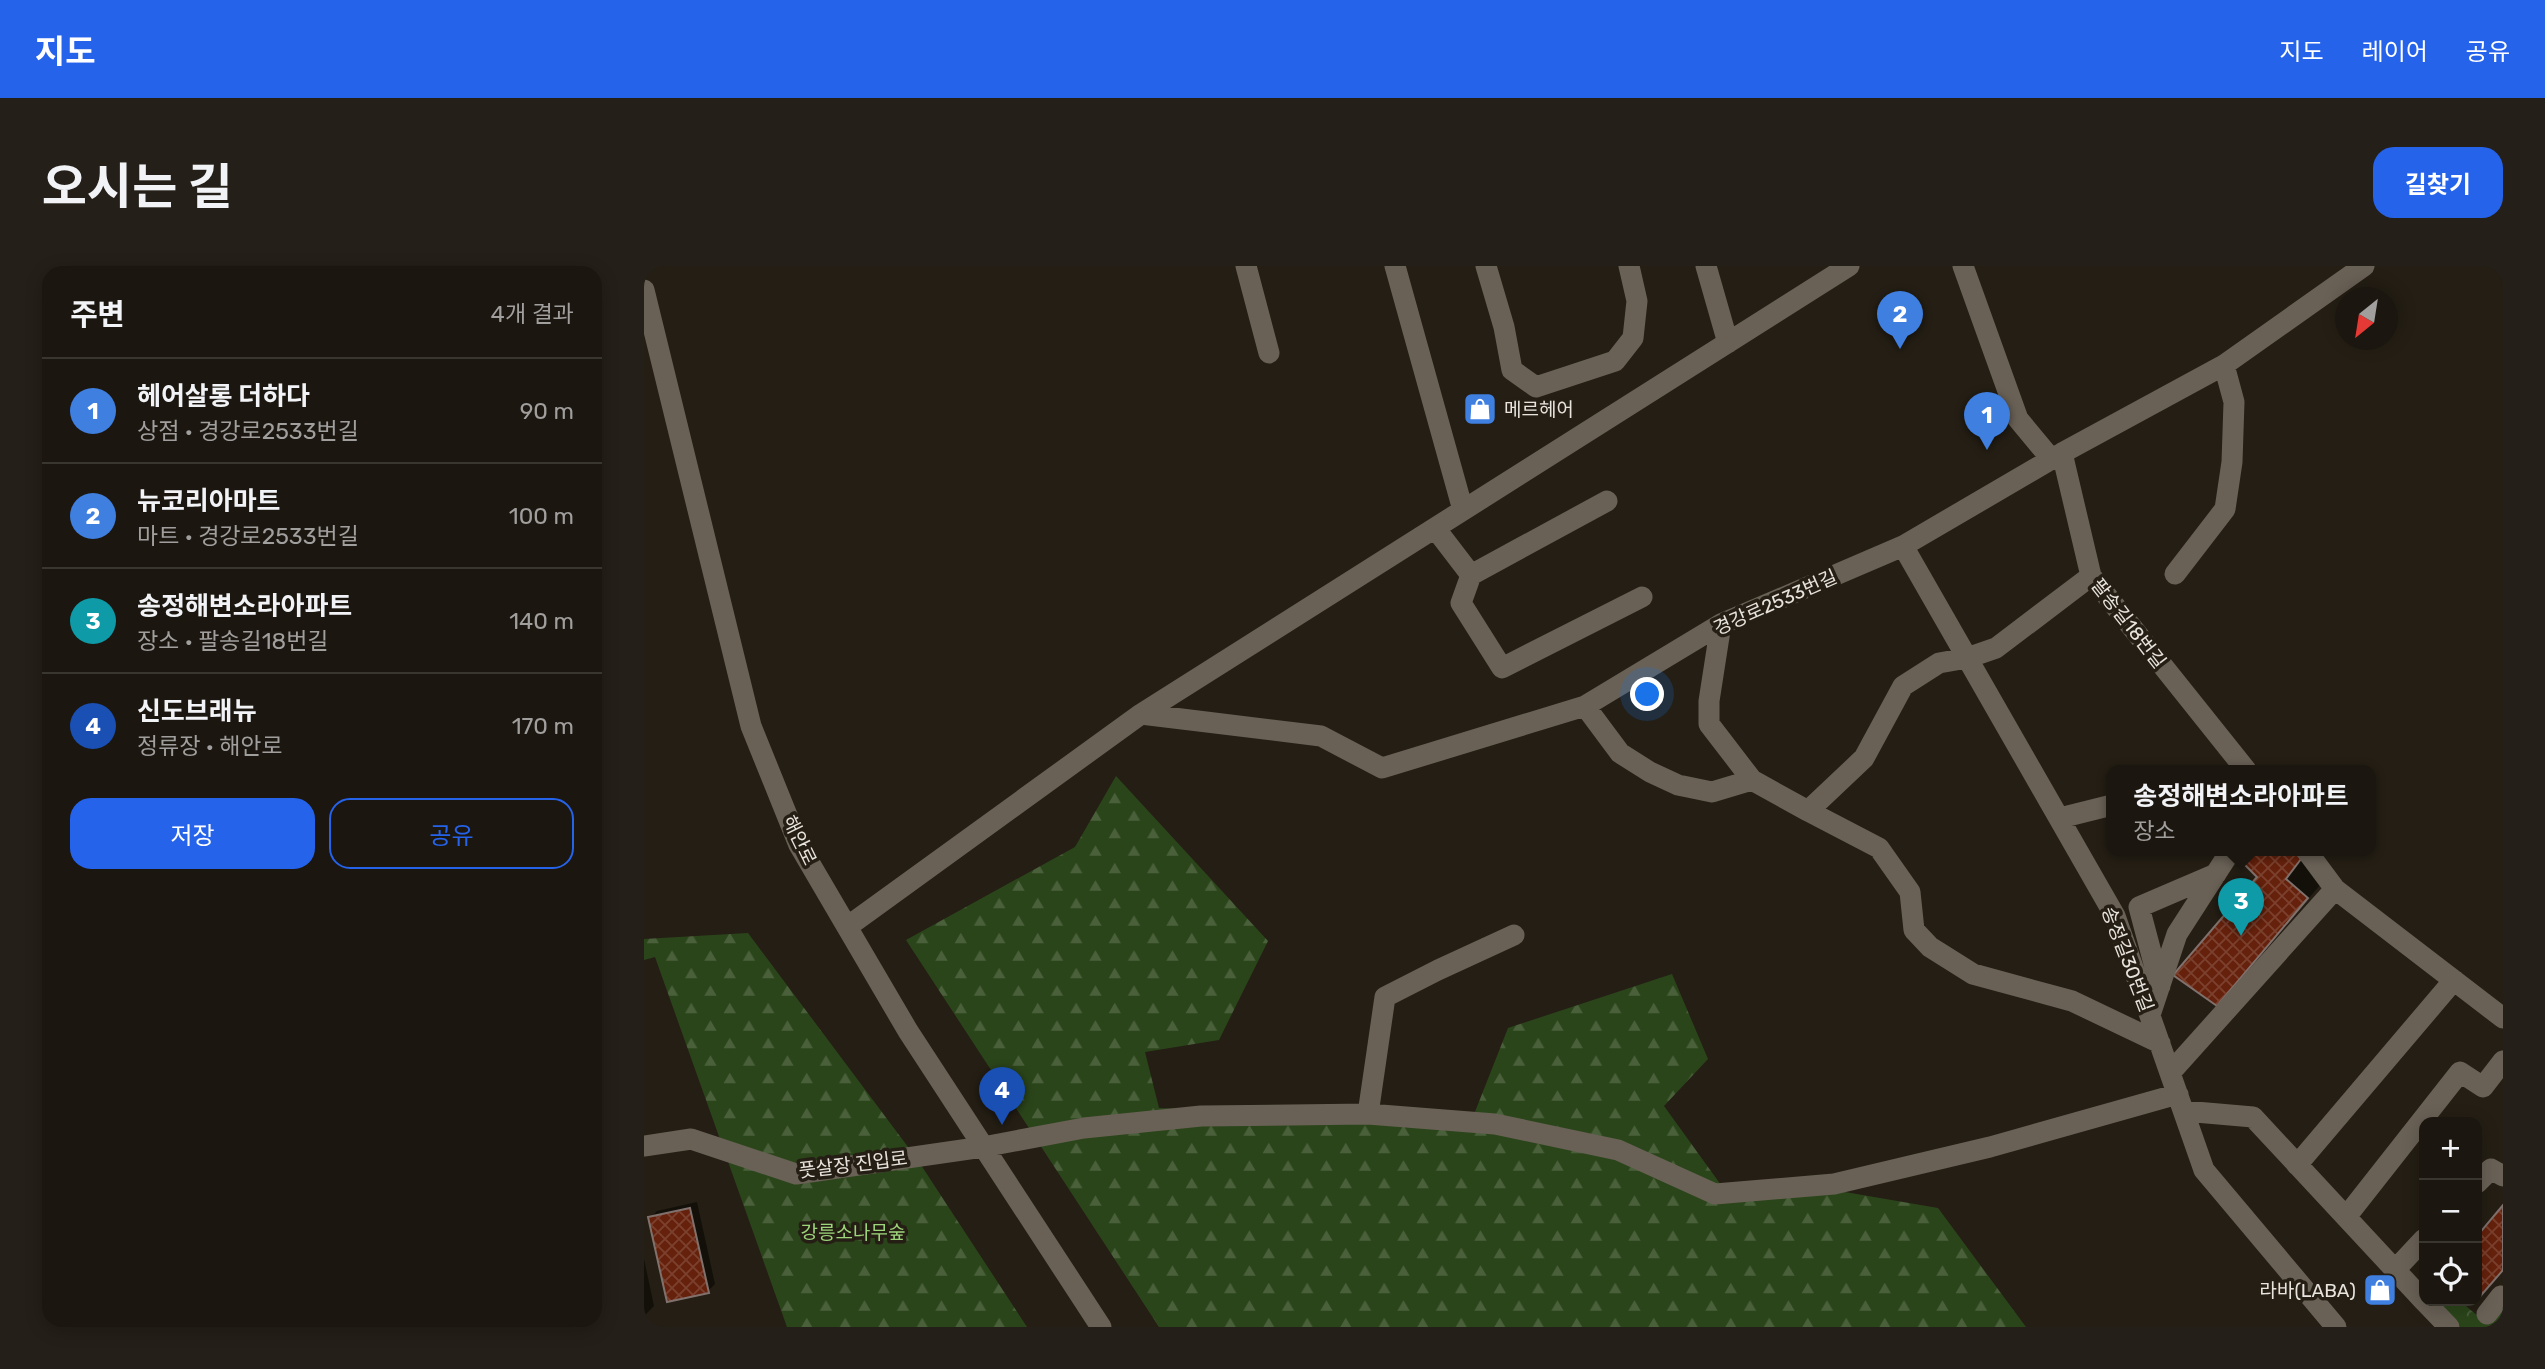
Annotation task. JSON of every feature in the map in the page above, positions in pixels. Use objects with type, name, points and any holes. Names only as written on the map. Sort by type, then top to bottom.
[{"type":"street","points":[[1246,266],[1269,353]]},
{"type":"street","points":[[1395,266],[1463,510]]},
{"type":"street","points":[[1486,266],[1504,327],[1512,370],[1536,387],[1615,361],[1633,338],[1637,301],[1629,266]]},
{"type":"street","points":[[1706,266],[1728,342]]},
{"type":"street","points":[[846,927],[1141,714],[1849,266]]},
{"type":"street","points":[[1963,266],[2018,419],[2057,456]]},
{"type":"street","name":"경강로2533번길","points":[[1141,714],[1321,736],[1382,768],[1585,706],[1721,624],[1903,546],[2057,456],[2224,365],[2364,266]]},
{"type":"street","name":"해안로","points":[[644,290],[751,726],[799,845],[908,1031],[1101,1327]]},
{"type":"street","points":[[2175,574],[2225,509],[2232,462],[2234,402],[2224,365]]},
{"type":"street","name":"팔송길18번길","points":[[2057,456],[2091,576],[2242,765]]},
{"type":"street","points":[[1608,501],[1471,575],[1461,603],[1502,668],[1642,597]]},
{"type":"street","points":[[1435,528],[1471,575]]},
{"type":"street","name":"송정길30번길","points":[[1903,546],[2115,916],[2204,1170],[2336,1327]]},
{"type":"street","points":[[1808,811],[1864,758],[1903,686],[1939,663],[1967,658],[1996,648],[2091,576]]},
{"type":"street","points":[[1721,624],[1709,701],[1709,724],[1752,780],[1879,848],[1910,892],[1914,930],[1930,947],[1973,974],[2072,1001],[2160,1043]]},
{"type":"street","points":[[1585,706],[1620,753],[1650,772],[1678,785],[1712,792],[1752,780]]},
{"type":"street","points":[[2060,818],[2106,806]]},
{"type":"street","points":[[2150,1015],[2178,934],[2228,856]]},
{"type":"street","points":[[2310,856],[2335,889],[2503,1018]]},
{"type":"street","points":[[2160,986],[2139,907],[2216,874]]},
{"type":"street","points":[[2170,1073],[2335,889]]},
{"type":"street","points":[[1368,1114],[1385,997],[1514,935]]},
{"type":"street","points":[[2297,1165],[2455,980]]},
{"type":"street","points":[[2346,1217],[2460,1072],[2483,1087],[2503,1061]]},
{"type":"street","points":[[2181,1103],[2253,1117],[2419,1296]]},
{"type":"street","name":"풋살장 진입로","points":[[644,1146],[691,1139],[796,1174],[983,1147],[1084,1128],[1201,1116],[1368,1114],[1495,1124],[1618,1150],[1715,1194],[1834,1184],[2181,1103]]},
{"type":"street","points":[[2480,1180],[2491,1169],[2503,1175]]},
{"type":"street","points":[[2395,1270],[2420,1243]]},
{"type":"street","points":[[2487,1314],[2501,1296],[2503,1298]]},
{"type":"street","points":[[2429,1306],[2449,1327]]},
{"type":"green space","points":[[1116,776],[1268,941],[1219,1040],[1145,1052],[1159,1108],[1368,1114],[1471,1122],[1508,1028],[1672,974],[1708,1059],[1664,1106],[1721,1185],[1810,1186],[1938,1208],[2026,1327],[1159,1327],[906,940],[1075,847]]},
{"type":"green space","name":"강릉소나무숲","points":[[748,933],[917,1159],[1027,1327],[787,1327],[655,957],[644,960],[644,939]]},
{"type":"green space","points":[[2436,1306],[2466,1306],[2485,1322],[2503,1308],[2503,1327],[2460,1327]]},
{"type":"building","points":[[2251,856],[2299,856],[2301,859],[2286,879],[2308,898],[2217,1006],[2173,975],[2257,877],[2244,864]]},
{"type":"building","points":[[2503,1205],[2503,1270],[2482,1294],[2482,1243],[2482,1230]]},
{"type":"building","points":[[690,1208],[709,1293],[667,1302],[648,1217]]},
{"type":"place","name":"뉴코리아마트","points":[[1900,349]]},
{"type":"place","name":"메르헤어","points":[[1480,409]]},
{"type":"place","name":"헤어살롱 더하다","points":[[1987,450]]},
{"type":"place","name":"송정해변소라아파트","points":[[2241,936]]},
{"type":"place","name":"신도브래뉴","points":[[1002,1125]]},
{"type":"place","name":"라바(LABA)","points":[[2380,1290]]}]
